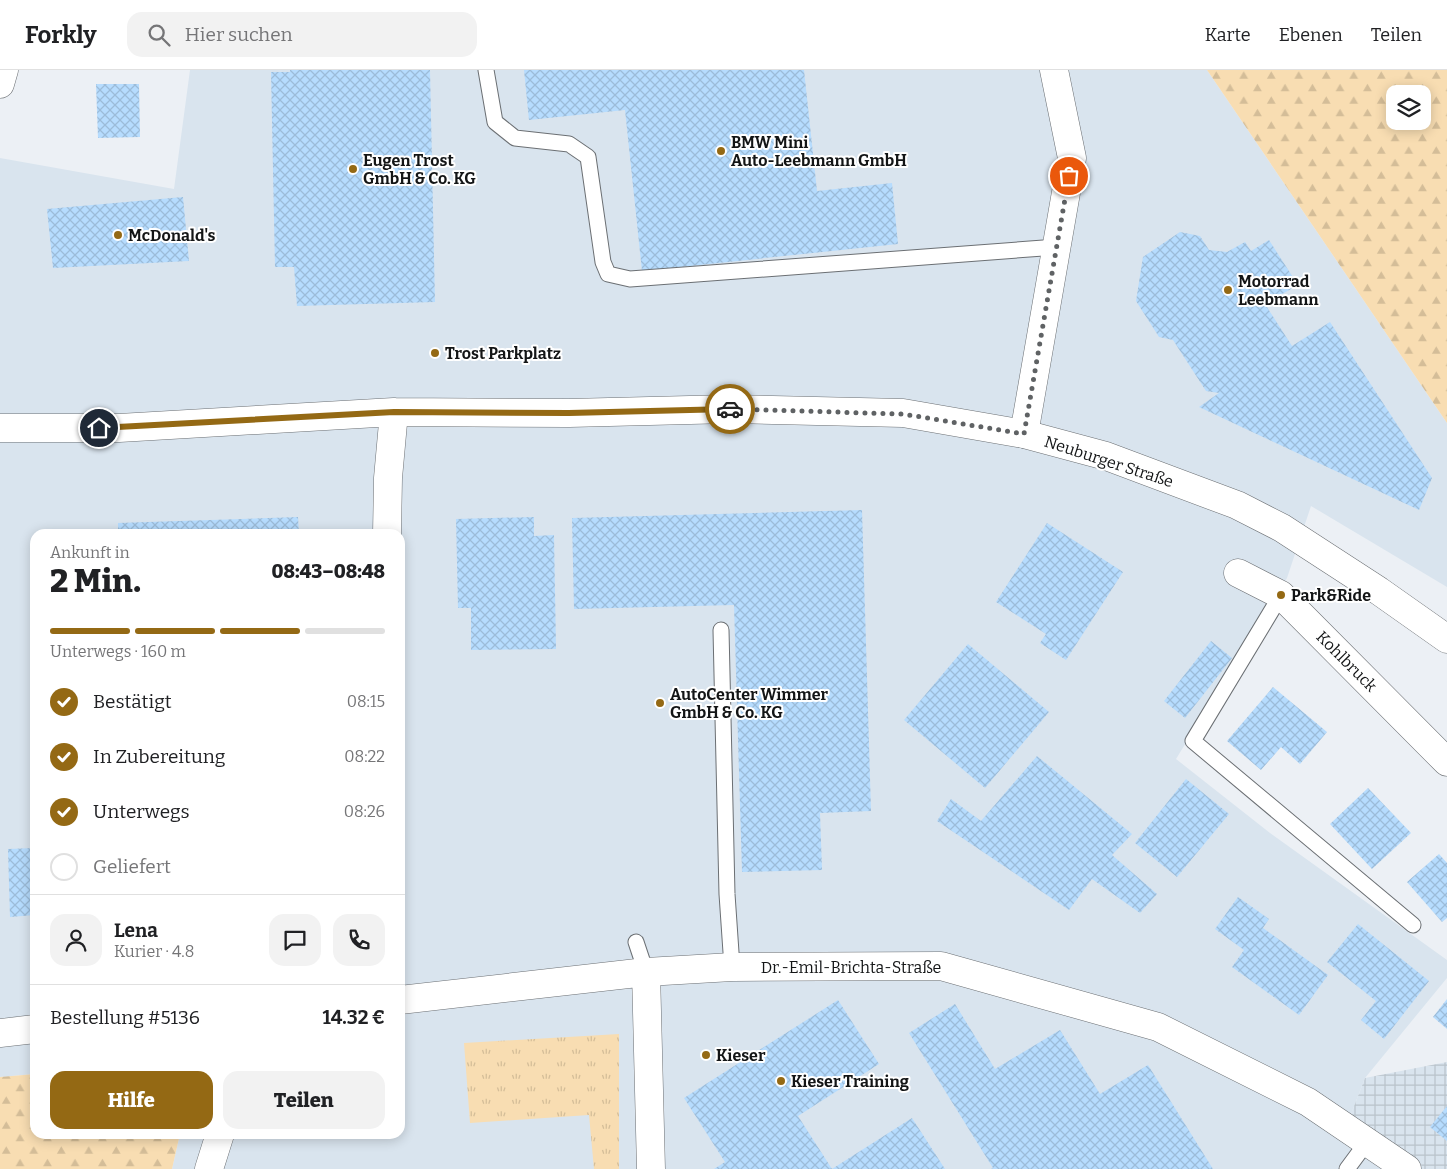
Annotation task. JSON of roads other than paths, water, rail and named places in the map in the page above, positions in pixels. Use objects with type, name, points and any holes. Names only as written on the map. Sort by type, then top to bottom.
[{"type":"street","points":[[0,84],[4,70]]},
{"type":"street","points":[[1024,434],[1072,158],[1054,70]]},
{"type":"street","name":"Neuburger Straße","points":[[0,428],[119,428],[394,412],[569,413],[730,409],[903,414],[1024,434],[1106,456],[1237,505],[1282,528],[1379,591],[1447,639]]},
{"type":"street","points":[[387,529],[388,478],[394,412]]},
{"type":"street","name":"Kohlbruck","points":[[1238,573],[1281,595],[1447,762]]},
{"type":"street","name":"Dr.-Emil-Brichta-Straße","points":[[405,999],[646,972],[732,967],[941,966],[1158,1027],[1308,1102],[1407,1169]]},
{"type":"street","points":[[646,972],[651,1169]]},
{"type":"street","points":[[0,1033],[30,1030]]},
{"type":"street","points":[[209,1169],[218,1139]]},
{"type":"lane","points":[[486,70],[496,122],[515,138],[569,144],[588,158],[603,262],[608,274],[630,279],[1057,247]]},
{"type":"lane","points":[[1281,595],[1193,741],[1413,926]]},
{"type":"lane","points":[[721,630],[727,894],[732,967]]},
{"type":"lane","points":[[636,942],[646,972]]},
{"type":"lane","points":[[1348,1169],[1367,1142]]},
{"type":"place","name":"BMW Mini Auto-Leebmann GmbH","points":[[721,151]]},
{"type":"place","name":"Eugen Trost GmbH & Co. KG","points":[[353,169]]},
{"type":"place","name":"McDonald's","points":[[118,235]]},
{"type":"place","name":"Motorrad Leebmann","points":[[1228,290]]},
{"type":"place","name":"Trost Parkplatz","points":[[435,353]]},
{"type":"place","name":"Park&Ride","points":[[1281,595]]},
{"type":"place","name":"AutoCenter Wimmer GmbH & Co. KG","points":[[660,703]]},
{"type":"place","name":"Kieser","points":[[706,1055]]},
{"type":"place","name":"Kieser Training","points":[[781,1081]]}]
